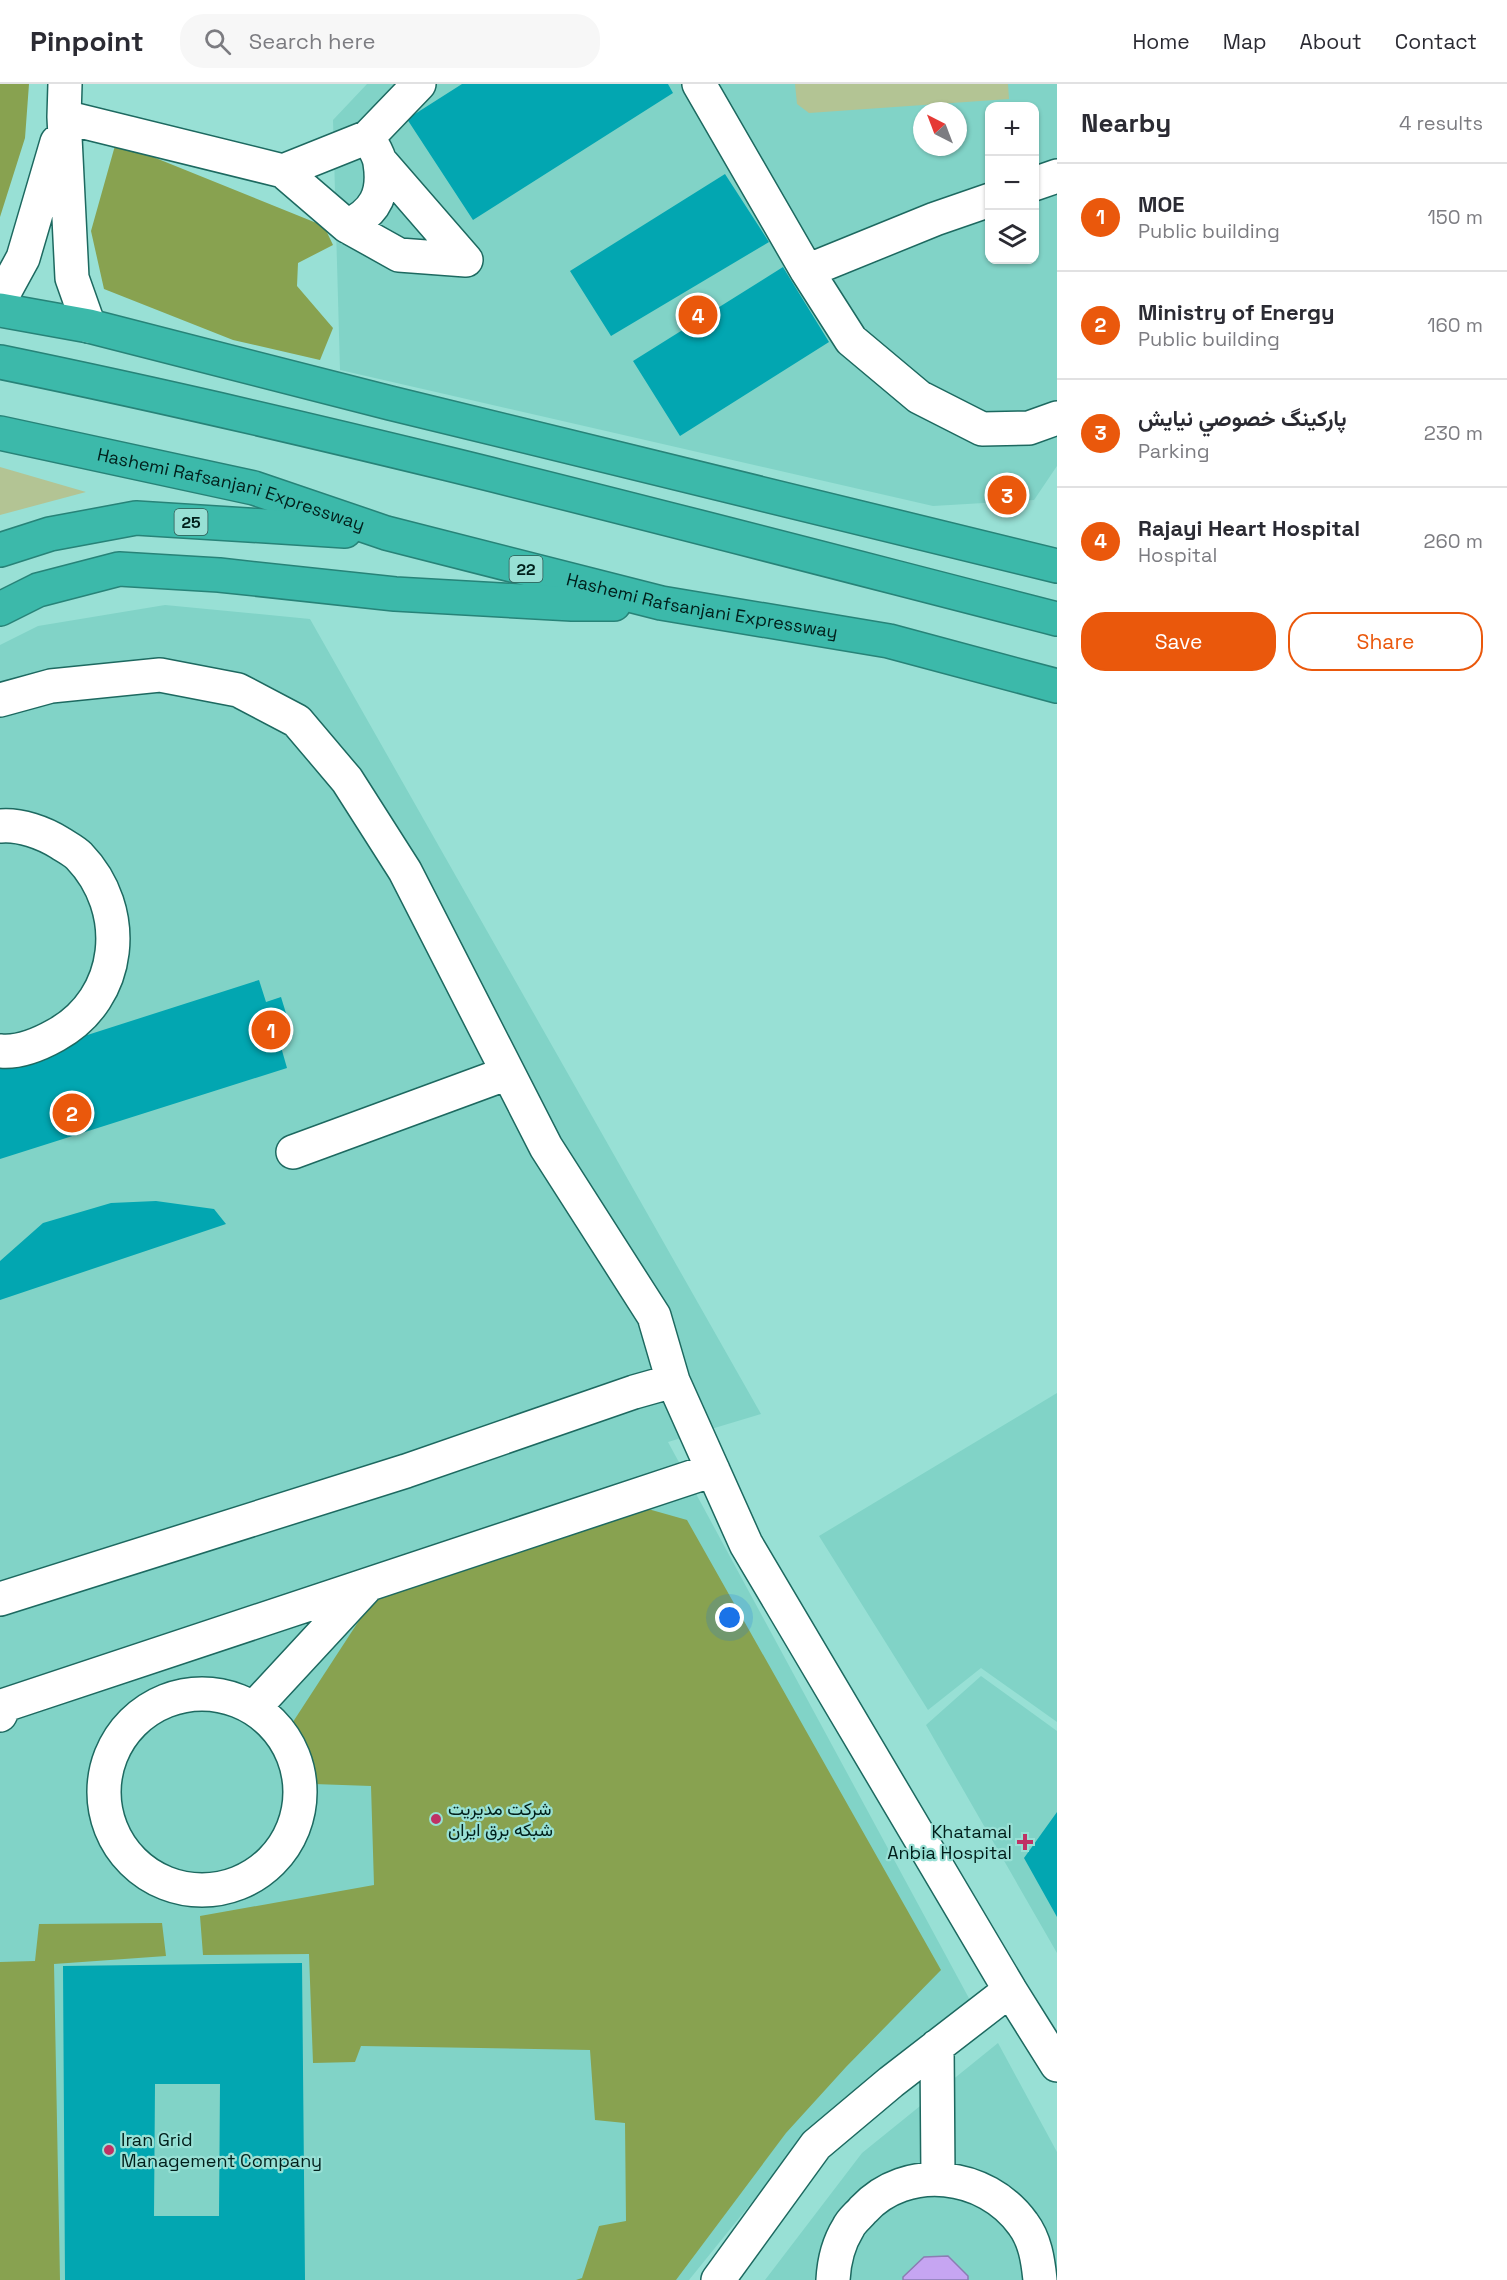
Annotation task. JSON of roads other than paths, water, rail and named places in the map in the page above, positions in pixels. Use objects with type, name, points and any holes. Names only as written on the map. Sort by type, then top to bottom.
[{"type":"highway","points":[[0,310],[90,326],[390,404],[1057,566]]},
{"type":"highway","points":[[0,362],[140,391],[581,497],[1057,619]]},
{"type":"highway","name":"Hashemi Rafsanjani Expressway","points":[[0,434],[254,488],[386,533],[661,603],[889,641],[1057,686]]},
{"type":"highway","name":"25","points":[[0,550],[50,534],[136,518],[386,533]]},
{"type":"highway","points":[[0,609],[38,590],[119,569],[219,575],[407,594],[572,604],[661,603]]},
{"type":"lane","points":[[65,84],[64,117],[72,278],[90,326]]},
{"type":"lane","points":[[283,171],[374,149],[419,84]]},
{"type":"lane","points":[[699,84],[807,272],[851,340],[919,397],[982,429],[1029,428],[1057,418]]},
{"type":"lane","points":[[64,117],[283,171],[347,226],[399,255],[466,260],[374,149]]},
{"type":"lane","points":[[0,300],[23,258],[64,117]]},
{"type":"lane","points":[[347,226],[362,219],[373,207],[380,192],[374,149]]},
{"type":"lane","points":[[1039,183],[1057,176]]},
{"type":"lane","points":[[807,272],[935,219],[985,202]]},
{"type":"lane","points":[[0,700],[51,686],[160,675],[238,690],[297,721],[347,780],[405,871],[546,1147],[654,1316],[673,1381],[746,1544],[1010,1990],[1057,2065]]},
{"type":"lane","points":[[0,826],[7,825],[45,834],[78,855],[101,886],[113,923],[111,962],[97,998],[71,1027],[39,1044],[0,1051]]},
{"type":"lane","points":[[293,1152],[508,1073]]},
{"type":"lane","points":[[0,1599],[406,1471],[634,1392],[673,1381]]},
{"type":"lane","points":[[0,1715],[5,1705],[713,1470]]},
{"type":"lane","points":[[254,1708],[368,1584]]},
{"type":"lane","points":[[192,1694],[224,1696],[254,1708],[279,1730],[295,1758],[300,1790],[296,1822],[291,1832],[280,1851],[256,1874],[227,1887],[194,1890],[163,1883],[135,1865],[115,1840],[105,1809],[104,1777],[114,1746],[134,1721],[161,1702],[192,1694]]},
{"type":"lane","points":[[718,2280],[816,2145],[891,2082],[1010,1990]]},
{"type":"lane","points":[[938,2046],[938,2178]]},
{"type":"lane","points":[[833,2280],[834,2258],[848,2226],[872,2200],[903,2184],[938,2178],[971,2184],[1001,2200],[1024,2224],[1038,2255],[1040,2280]]},
{"type":"place","name":"Rajayi Heart Hospital","points":[[698,315]]},
{"type":"place","name":"پاركينگ خصوصي نيايش","points":[[1007,495]]},
{"type":"place","name":"MOE","points":[[271,1030]]},
{"type":"place","name":"Ministry of Energy","points":[[72,1113]]},
{"type":"place","name":"شرکت مدیریت شبکه برق ایران","points":[[436,1819]]},
{"type":"place","name":"Khatamal Anbia Hospital","points":[[1025,1842]]},
{"type":"place","name":"Iran Grid Management Company","points":[[109,2150]]}]
